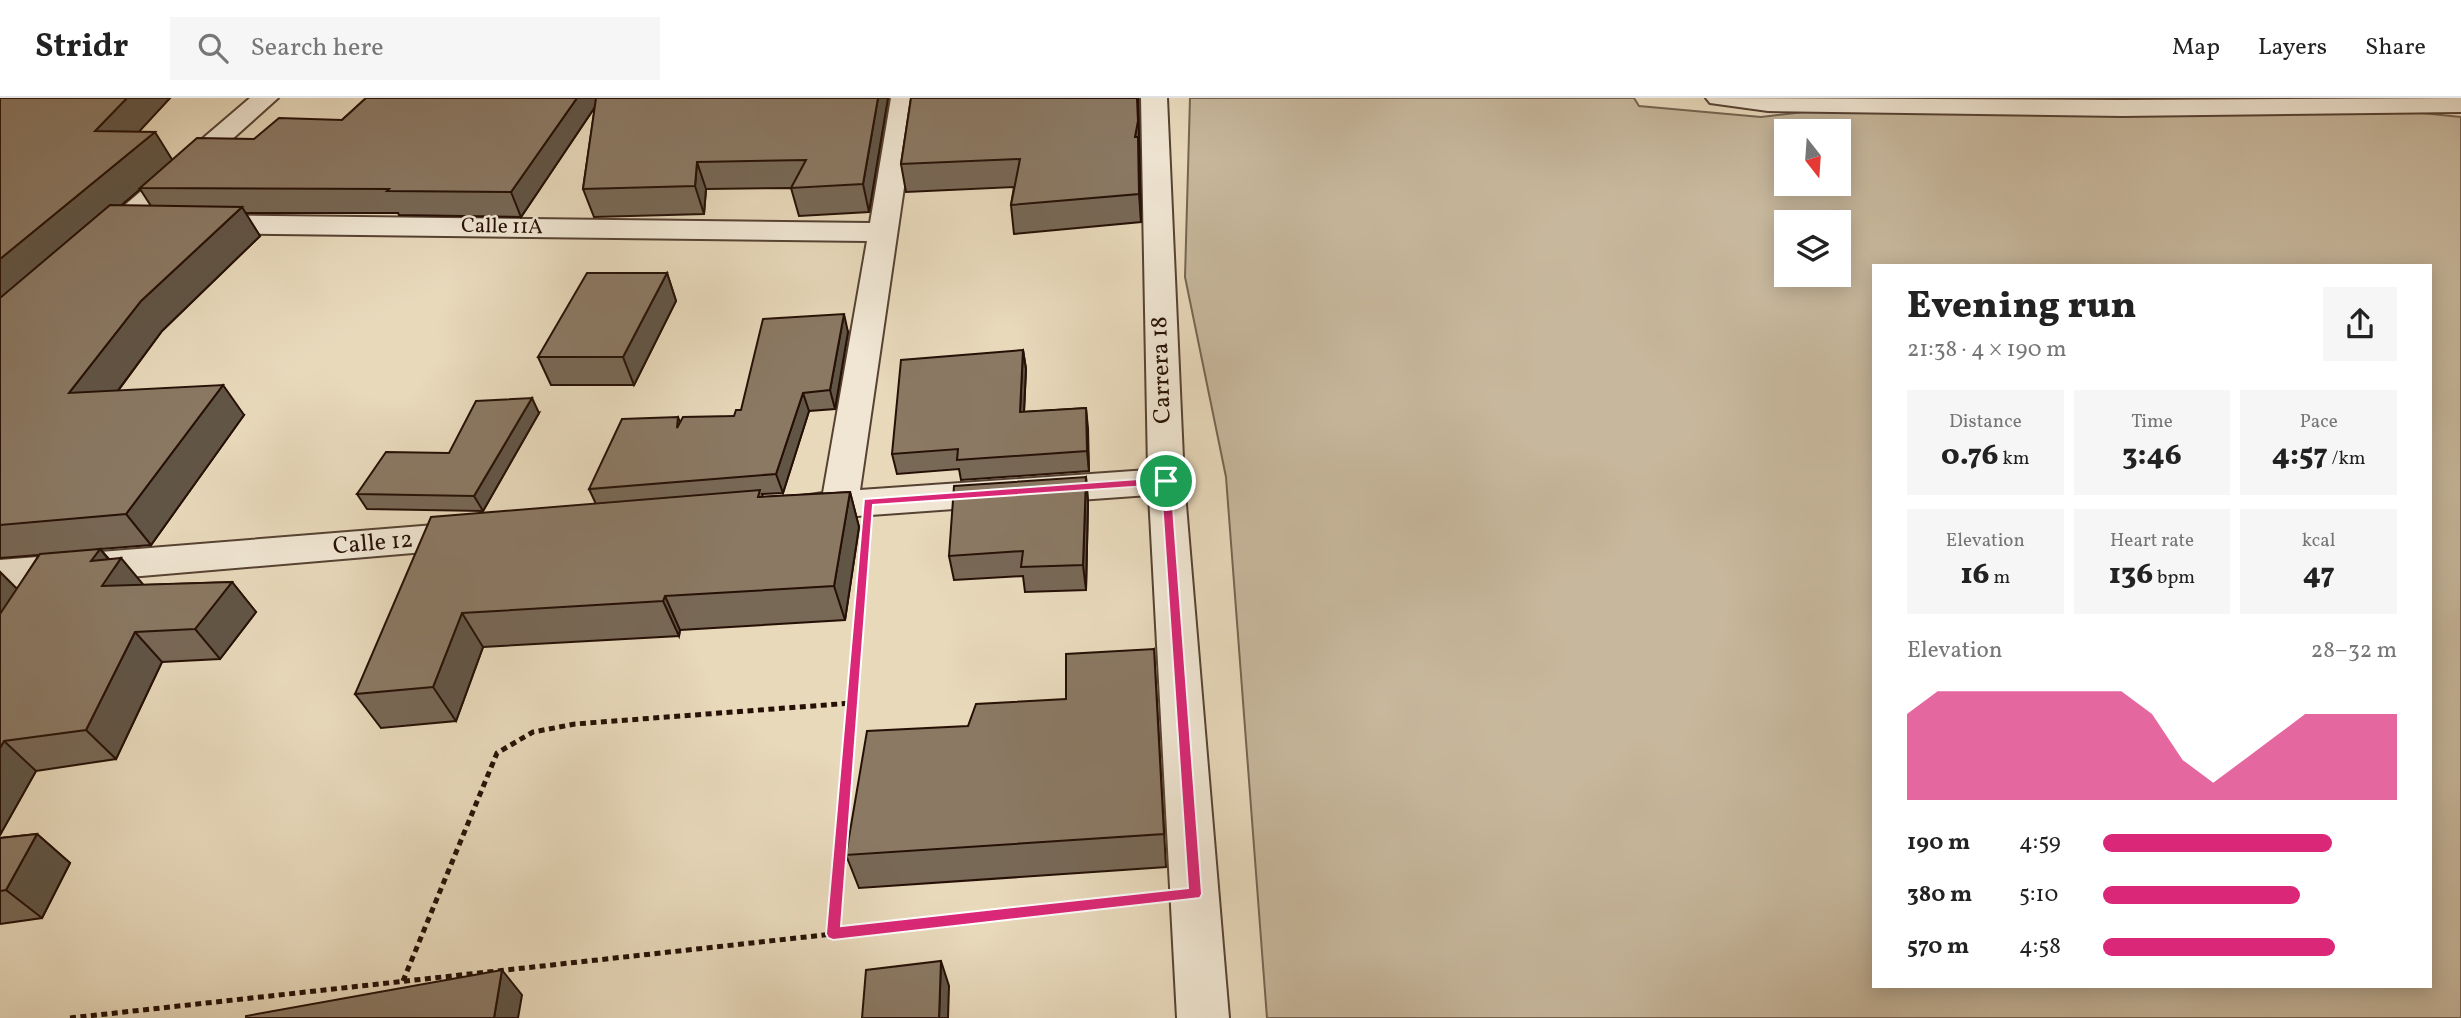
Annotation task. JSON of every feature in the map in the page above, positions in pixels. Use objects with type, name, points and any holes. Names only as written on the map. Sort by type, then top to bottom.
[{"type":"street","points":[[81,258],[265,98]]},
{"type":"street","points":[[854,502],[883,232],[904,98]]},
{"type":"street","name":"Carrera 18","points":[[1154,98],[1166,481],[1203,1018]]},
{"type":"street","points":[[1719,98],[1768,103],[2122,108],[2461,104]]},
{"type":"street","name":"Calle 11A","points":[[122,223],[883,232]]},
{"type":"street","points":[[771,509],[1166,481]]},
{"type":"street","name":"Calle 12","points":[[0,574],[509,532]]},
{"type":"street","points":[[30,606],[53,571]]},
{"type":"path","points":[[833,934],[852,703],[854,502]]},
{"type":"path","points":[[403,981],[497,753],[533,732],[575,724],[852,703]]},
{"type":"path","points":[[70,1018],[1195,894]]},
{"type":"shaded area","points":[[1190,98],[1634,98],[1639,106],[1761,117],[1927,98],[2273,98],[2461,117],[2461,1018],[1267,1018],[1226,477],[1185,277]]},
{"type":"building","points":[[0,98],[127,98],[95,131],[155,132],[0,259]]},
{"type":"building","points":[[366,98],[577,98],[511,192],[140,188],[197,138],[254,139],[279,118],[342,120]]},
{"type":"building","points":[[596,98],[878,98],[863,184],[791,188],[806,160],[697,162],[695,186],[583,189]]},
{"type":"building","points":[[911,98],[1137,98],[1138,121],[1135,137],[1138,137],[1139,194],[1011,205],[1020,159],[901,164]]},
{"type":"building","points":[[110,205],[242,207],[141,301],[69,393],[223,385],[126,514],[0,525],[0,298]]},
{"type":"building","points":[[587,273],[667,273],[623,357],[538,357]]},
{"type":"building","points":[[844,314],[830,390],[803,393],[776,474],[589,489],[622,419],[678,417],[677,428],[683,417],[734,416],[736,410],[741,410],[763,319]]},
{"type":"building","points":[[1023,350],[1020,412],[1086,408],[1087,451],[957,460],[958,449],[892,454],[901,360]]},
{"type":"building","points":[[532,398],[474,496],[357,494],[386,452],[449,453],[476,401]]},
{"type":"building","points":[[1086,477],[1083,565],[1021,567],[1023,551],[949,556],[954,486]]},
{"type":"building","points":[[760,490],[758,497],[850,492],[834,586],[665,596],[663,601],[462,613],[433,687],[355,694],[431,517]]},
{"type":"building","points":[[100,549],[91,561],[121,558],[102,586],[232,582],[195,629],[135,632],[86,730],[4,741],[0,748],[0,614],[40,554]]},
{"type":"building","points":[[1154,649],[1164,834],[846,855],[867,731],[968,726],[976,704],[1066,699],[1066,654]]},
{"type":"building","points":[[37,834],[6,890],[0,891],[0,838]]},
{"type":"building","points":[[941,961],[939,1018],[862,1018],[866,970]]},
{"type":"building","points":[[502,970],[494,1018],[246,1018],[246,1016]]},
{"type":"route","points":[[1166,481],[1195,894],[833,934],[868,501],[1166,481]]}]
